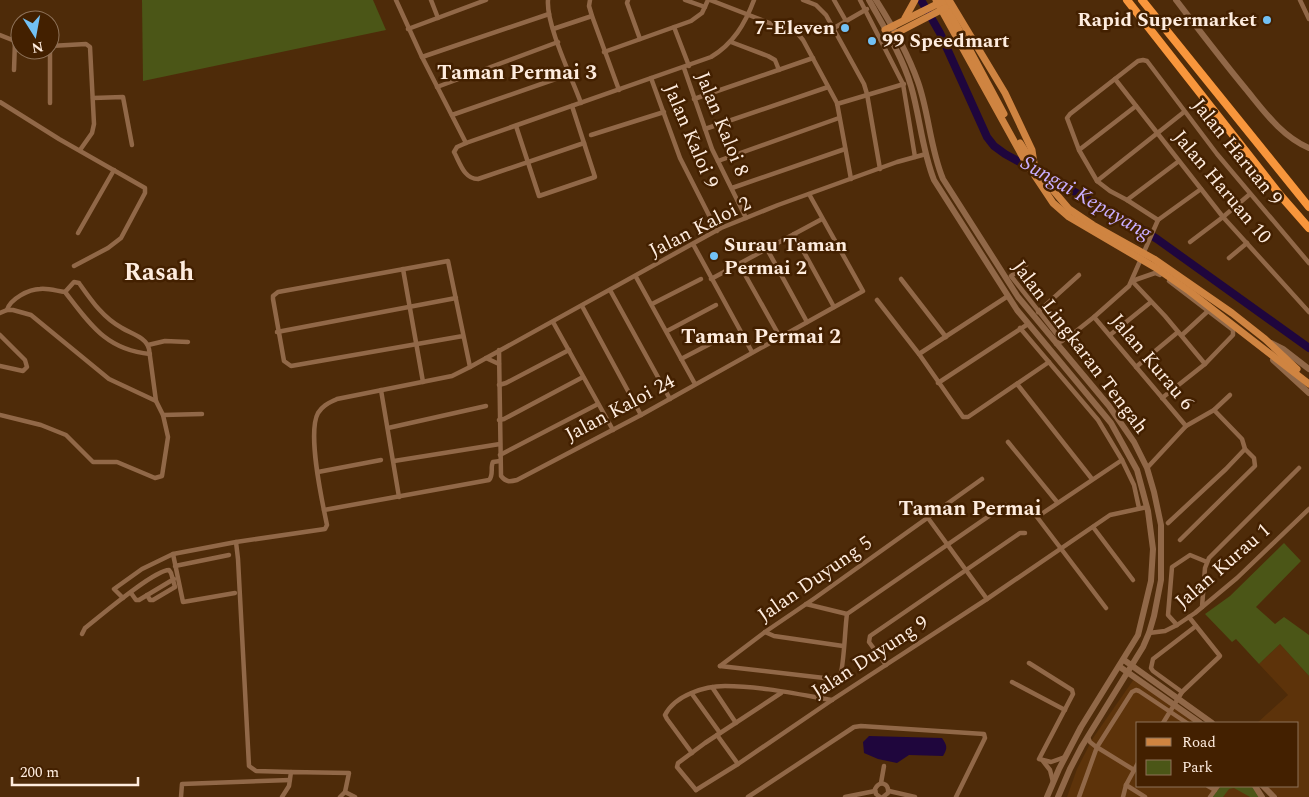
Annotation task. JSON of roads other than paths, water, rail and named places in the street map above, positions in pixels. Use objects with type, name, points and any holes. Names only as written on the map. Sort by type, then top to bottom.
[{"type":"highway","points":[[1127,0],[1274,188],[1309,228]]},
{"type":"highway","points":[[1142,0],[1309,207]]},
{"type":"main road","points":[[905,23],[915,0]]},
{"type":"main road","points":[[936,0],[1020,148],[1069,209],[1093,225],[1154,259],[1232,313],[1265,339],[1309,379]]},
{"type":"main road","points":[[890,32],[943,0],[1040,186],[1053,202],[1070,217],[1156,268],[1189,291],[1309,384]]},
{"type":"main road","points":[[905,23],[951,2],[1005,93],[1032,150],[1035,167]]},
{"type":"street","points":[[396,0],[408,29],[466,143]]},
{"type":"street","points":[[432,0],[438,18]]},
{"type":"street","points":[[466,0],[468,7]]},
{"type":"street","points":[[408,29],[486,0]]},
{"type":"street","points":[[548,0],[553,29],[581,103]]},
{"type":"street","points":[[590,0],[589,6],[592,16],[619,90]]},
{"type":"street","points":[[628,0],[627,3],[640,39]]},
{"type":"street","points":[[685,0],[705,7]]},
{"type":"street","points":[[604,52],[691,21],[702,14],[709,0],[798,34],[837,104],[851,180]]},
{"type":"street","points":[[584,143],[478,179],[467,176],[454,152],[457,146],[711,57],[731,42],[749,14],[754,0]]},
{"type":"street","points":[[803,0],[816,5],[826,15],[867,94],[880,169]]},
{"type":"street","points":[[834,0],[846,21]]},
{"type":"street","points":[[860,0],[906,83],[914,157]]},
{"type":"street","name":"Jalan Lingkaran Tengah","points":[[869,0],[890,32],[920,123],[926,154],[934,180],[1028,324],[1111,423],[1137,470],[1148,507],[1153,549],[1151,580],[1138,635],[1081,728],[1065,757],[1047,797]]},
{"type":"street","name":"Jalan Lingkaran Tengah","points":[[876,0],[890,32],[918,82],[928,118],[936,160],[943,178],[1018,297],[1059,342],[1122,424],[1147,468],[1154,492],[1162,535],[1161,580],[1149,633],[1130,669],[1082,746],[1058,797]]},
{"type":"street","points":[[1176,0],[1226,66],[1278,128],[1297,143],[1309,148]]},
{"type":"street","points":[[1300,0],[1309,19]]},
{"type":"street","points":[[834,28],[866,9],[874,10]]},
{"type":"street","points":[[422,57],[549,14]]},
{"type":"street","points":[[553,29],[592,16]]},
{"type":"street","points":[[674,27],[689,66]]},
{"type":"street","points":[[437,86],[558,42]]},
{"type":"street","points":[[731,42],[768,56],[774,60],[779,70]]},
{"type":"street","points":[[60,46],[88,45],[90,47],[95,118],[93,129],[80,150]]},
{"type":"street","points":[[694,99],[813,58]]},
{"type":"street","points":[[14,70],[15,60]]},
{"type":"street","points":[[50,60],[50,103]]},
{"type":"street","name":"Jalan Haruan 9","points":[[1115,79],[1138,62],[1147,61],[1184,112],[1309,263]]},
{"type":"street","name":"Jalan Kaloi 8","points":[[684,68],[718,161],[746,218]]},
{"type":"street","points":[[452,115],[570,74]]},
{"type":"street","name":"Jalan Kaloi 9","points":[[651,78],[680,158],[717,231]]},
{"type":"street","points":[[1115,79],[1067,118],[1079,150],[1097,181],[1110,192],[1127,200],[1158,220]]},
{"type":"street","name":"Jalan Haruan 10","points":[[1115,79],[1223,217],[1309,312]]},
{"type":"street","points":[[837,104],[906,83]]},
{"type":"street","points":[[705,129],[828,87]]},
{"type":"street","points":[[93,98],[123,97],[132,145]]},
{"type":"street","points":[[0,102],[59,139],[144,187],[146,192],[122,238],[108,248],[74,266]]},
{"type":"street","points":[[516,126],[539,196],[595,177],[572,106]]},
{"type":"street","points":[[1079,150],[1136,106]]},
{"type":"street","points":[[591,135],[664,112]]},
{"type":"street","points":[[1097,181],[1184,112]]},
{"type":"street","points":[[718,161],[839,118]]},
{"type":"street","points":[[928,118],[926,124],[929,149],[926,154],[930,157],[943,178]]},
{"type":"street","points":[[732,188],[845,149]]},
{"type":"street","name":"Jalan Kaloi 2","points":[[318,472],[314,430],[317,415],[323,405],[336,399],[452,376],[717,231],[809,194],[926,154]]},
{"type":"street","points":[[1127,200],[1179,161]]},
{"type":"street","points":[[78,233],[114,170]]},
{"type":"street","points":[[1026,265],[1011,276],[1059,342],[1094,317],[1120,295],[1132,281],[1158,220],[1201,189]]},
{"type":"street","points":[[711,279],[822,219],[809,194]]},
{"type":"street","points":[[1190,242],[1250,194]]},
{"type":"street","name":"Jalan Kaloi 24","points":[[499,350],[501,476],[505,481],[509,482],[517,480],[641,415],[863,290],[822,219]]},
{"type":"street","points":[[794,234],[834,307]]},
{"type":"street","points":[[1229,258],[1247,243]]},
{"type":"street","points":[[694,244],[711,279],[752,352]]},
{"type":"street","points":[[767,249],[807,322]]},
{"type":"street","points":[[463,336],[291,366],[284,361],[277,332],[273,299],[278,292],[448,261],[470,367]]},
{"type":"street","points":[[739,264],[780,337]]},
{"type":"street","points":[[403,269],[424,382]]},
{"type":"street","points":[[1132,281],[1158,273],[1233,330],[1233,335],[1205,364],[1162,398]]},
{"type":"street","points":[[1038,312],[1080,276]]},
{"type":"street","points":[[636,277],[695,384]]},
{"type":"street","points":[[652,304],[701,278]]},
{"type":"street","points":[[902,279],[946,336]]},
{"type":"street","points":[[1132,281],[1205,364]]},
{"type":"street","points":[[0,414],[66,435],[93,462],[117,462],[158,478],[162,476],[168,442],[163,415],[156,401],[148,345],[139,337],[106,317],[78,283],[74,282],[65,292]]},
{"type":"street","points":[[7,310],[14,301],[36,289],[65,292],[102,336],[126,349],[150,354]]},
{"type":"street","points":[[610,290],[670,399]]},
{"type":"street","points":[[919,354],[1008,296]]},
{"type":"street","points":[[277,332],[456,298]]},
{"type":"street","points":[[877,300],[919,354],[963,417],[968,417],[1049,362]]},
{"type":"street","points":[[1110,335],[1152,302]]},
{"type":"street","points":[[667,331],[716,305]]},
{"type":"street","points":[[582,306],[641,415]]},
{"type":"street","points":[[0,313],[7,310],[31,315],[109,379],[156,401]]},
{"type":"street","points":[[1136,367],[1208,311]]},
{"type":"street","name":"Jalan Kurau 6","points":[[1094,317],[1186,426]]},
{"type":"street","points":[[553,322],[613,430]]},
{"type":"street","points":[[938,383],[1028,324]]},
{"type":"street","points":[[1020,328],[1098,420],[1122,460],[1134,485],[1139,508]]},
{"type":"street","points":[[681,359],[732,333]]},
{"type":"street","points":[[0,335],[25,360],[27,367],[23,371],[0,366]]},
{"type":"street","points":[[1265,339],[1309,369]]},
{"type":"street","points":[[148,345],[165,341],[188,342]]},
{"type":"street","points":[[1259,345],[1290,377],[1309,393]]},
{"type":"street","points":[[499,385],[569,350]]},
{"type":"street","points":[[486,358],[499,364]]},
{"type":"street","points":[[499,420],[583,377]]},
{"type":"street","points":[[1017,384],[1092,479]]},
{"type":"street","points":[[381,390],[400,497]]},
{"type":"street","points":[[1147,468],[1186,426],[1214,410],[1230,395]]},
{"type":"street","points":[[324,510],[489,480],[492,476],[492,464],[494,462],[598,404]]},
{"type":"street","points":[[388,428],[486,406]]},
{"type":"street","points":[[1180,540],[1255,466],[1254,458],[1244,448],[1242,439],[1214,410]]},
{"type":"street","points":[[163,415],[202,414]]},
{"type":"street","points":[[1008,442],[1057,502]]},
{"type":"street","points":[[394,461],[500,444]]},
{"type":"street","points":[[1168,523],[1226,469],[1244,448]]},
{"type":"street","points":[[123,598],[114,589],[142,569],[173,554],[236,542],[326,529],[327,525],[318,472],[381,460]]},
{"type":"street","points":[[1106,608],[1037,517],[1122,460]]},
{"type":"street","points":[[1202,607],[1209,558],[1299,468]]},
{"type":"street","name":"Jalan Duyung 5","points":[[844,646],[840,674],[835,678],[720,666],[765,632],[982,479]]},
{"type":"street","points":[[806,604],[847,614],[1005,505]]},
{"type":"street","name":"Jalan Duyung 9","points":[[692,753],[677,765],[696,793],[1110,515],[1148,507]]},
{"type":"street","name":"Jalan Kurau 1","points":[[1149,633],[1165,631],[1202,607],[1237,578],[1309,509]]},
{"type":"street","points":[[928,518],[987,599]]},
{"type":"street","points":[[1093,527],[1133,580]]},
{"type":"street","points":[[886,665],[869,642],[870,636],[1020,533],[1025,533]]},
{"type":"street","points":[[236,542],[248,762],[251,768],[256,771],[349,773],[345,792],[340,797]]},
{"type":"street","points":[[147,595],[150,600],[154,600],[174,588],[176,566],[173,554]]},
{"type":"street","points":[[176,566],[229,555]]},
{"type":"street","points":[[1177,625],[1168,615],[1172,567],[1190,555],[1207,562]]},
{"type":"street","points":[[82,634],[85,628],[123,598],[165,570],[170,572],[175,578],[183,602],[235,593]]},
{"type":"street","points":[[131,593],[138,600],[175,578]]},
{"type":"street","points":[[765,632],[774,636],[844,646],[847,614]]},
{"type":"street","points":[[1163,722],[1182,692],[1220,656],[1189,617]]},
{"type":"street","points":[[1182,692],[1153,671],[1151,663],[1153,659],[1196,626]]},
{"type":"street","points":[[1124,660],[1130,669],[1173,705],[1198,722]]},
{"type":"street","points":[[1029,663],[1072,690],[1073,694],[1039,759],[1054,762],[1065,757]]},
{"type":"street","points":[[1120,667],[1130,669]]},
{"type":"street","points":[[1012,682],[1065,710]]},
{"type":"street","points":[[782,692],[692,753],[665,715],[683,697],[712,687],[724,686],[782,692],[832,700]]},
{"type":"street","points":[[712,687],[736,723]]},
{"type":"street","points":[[1079,797],[1096,746],[1132,692],[1136,690],[1210,722]]},
{"type":"street","points":[[692,694],[738,764]]},
{"type":"street","points":[[1173,705],[1186,722]]},
{"type":"street","points":[[748,797],[854,727],[861,726],[984,734],[985,738],[957,795],[964,797]]},
{"type":"street","points":[[1088,737],[1090,742],[1134,770]]},
{"type":"street","points":[[1082,746],[1096,746]]},
{"type":"street","points":[[1044,761],[1050,770],[1053,782]]},
{"type":"street","points":[[882,783],[884,766]]},
{"type":"street","points":[[1123,797],[1126,785],[1136,766]]},
{"type":"street","points":[[282,797],[289,786],[291,772]]},
{"type":"street","points":[[181,797],[182,784],[290,780]]},
{"type":"street","points":[[875,791],[877,785],[882,783]]},
{"type":"street","points":[[882,783],[886,785],[889,791]]},
{"type":"street","points":[[1126,785],[1145,797]]},
{"type":"street","points":[[1264,787],[1274,797]]},
{"type":"street","points":[[1210,797],[1216,788]]},
{"type":"street","points":[[845,797],[875,791]]},
{"type":"street","points":[[875,791],[876,794],[882,797],[887,795],[889,791]]},
{"type":"street","points":[[889,791],[915,797]]},
{"type":"street","points":[[345,792],[355,797]]},
{"type":"waterway","name":"Sungai Kepayang","points":[[921,0],[940,33],[987,137],[994,146],[1157,239],[1309,348]]},
{"type":"place","name":"Rapid Supermarket","points":[[1267,20]]},
{"type":"place","name":"7-Eleven","points":[[845,28]]},
{"type":"place","name":"99 Speedmart","points":[[872,41]]},
{"type":"place","name":"Surau Taman Permai 2","points":[[714,256]]},
{"type":"district","name":"Taman Permai 3","points":[[517,73]]},
{"type":"district","name":"Rasah","points":[[159,273]]},
{"type":"district","name":"Taman Permai 2","points":[[761,337]]},
{"type":"district","name":"Taman Permai","points":[[970,509]]}]
